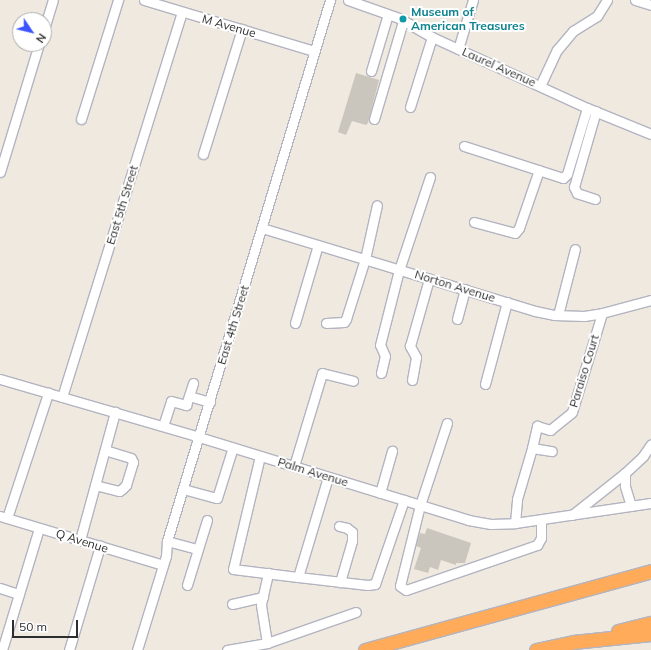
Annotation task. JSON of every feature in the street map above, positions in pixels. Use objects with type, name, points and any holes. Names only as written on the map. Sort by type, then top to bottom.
[{"type":"highway","points":[[365,650],[651,571]]},
{"type":"highway","points":[[536,650],[651,623]]},
{"type":"highway","points":[[573,642],[651,634]]},
{"type":"street","points":[[49,12],[53,0]]},
{"type":"street","points":[[81,119],[118,0]]},
{"type":"street","name":"M Avenue","points":[[144,0],[314,51]]},
{"type":"street","name":"East 4th Street","points":[[137,650],[163,565],[167,541],[330,0]]},
{"type":"street","name":"Laurel Avenue","points":[[348,0],[388,14],[458,49],[592,110],[651,134]]},
{"type":"street","points":[[458,49],[473,0]]},
{"type":"street","points":[[540,86],[557,50],[573,31],[597,16],[607,0]]},
{"type":"street","points":[[635,0],[651,5]]},
{"type":"street","name":"East 5th Street","points":[[62,397],[182,12]]},
{"type":"street","points":[[371,71],[388,14]]},
{"type":"street","points":[[374,119],[403,21]]},
{"type":"street","points":[[204,154],[242,29]]},
{"type":"street","points":[[410,107],[432,37]]},
{"type":"street","points":[[0,172],[37,52]]},
{"type":"street","points":[[464,146],[563,178],[567,174],[592,110]]},
{"type":"street","points":[[592,110],[574,187],[577,193],[595,199]]},
{"type":"street","points":[[474,222],[516,233],[539,170]]},
{"type":"street","points":[[381,373],[384,356],[380,345],[400,270],[430,177]]},
{"type":"street","points":[[326,323],[344,322],[346,318],[365,259],[377,205]]},
{"type":"street","name":"Norton Avenue","points":[[262,228],[535,311],[558,315],[584,316],[602,313],[651,300]]},
{"type":"street","points":[[295,323],[318,245]]},
{"type":"street","points":[[558,315],[575,249]]},
{"type":"street","points":[[412,380],[416,357],[410,346],[429,279]]},
{"type":"street","points":[[457,319],[465,289]]},
{"type":"street","points":[[485,384],[507,302]]},
{"type":"street","name":"Paraiso Court","points":[[532,448],[537,426],[550,430],[572,412],[602,313]]},
{"type":"street","points":[[294,466],[322,373],[353,381]]},
{"type":"street","name":"Palm Avenue","points":[[0,379],[233,447],[475,522],[491,524],[516,523],[651,503]]},
{"type":"street","points":[[163,426],[171,401],[186,405],[193,383]]},
{"type":"street","points":[[4,517],[48,393]]},
{"type":"street","points":[[189,396],[210,402]]},
{"type":"street","points":[[80,540],[115,412]]},
{"type":"street","points":[[447,423],[420,505],[400,586],[406,590],[537,545],[541,538],[541,520]]},
{"type":"street","points":[[572,515],[643,456],[651,444]]},
{"type":"street","points":[[183,489],[217,498],[233,447]]},
{"type":"street","points":[[516,523],[517,499],[532,448],[552,451]]},
{"type":"street","points":[[95,485],[119,491],[126,484],[133,462],[132,458],[105,450]]},
{"type":"street","points":[[380,493],[392,451]]},
{"type":"street","points":[[260,456],[233,569],[340,582],[375,584],[404,500]]},
{"type":"street","points":[[625,472],[625,486],[631,506]]},
{"type":"street","points":[[298,577],[328,476]]},
{"type":"street","name":"Q Avenue","points":[[4,517],[163,565]]},
{"type":"street","points":[[187,585],[207,520]]},
{"type":"street","points":[[339,526],[347,528],[352,532],[352,541],[340,582]]},
{"type":"street","points":[[2,650],[40,528]]},
{"type":"street","points":[[167,541],[197,549]]},
{"type":"street","points":[[69,650],[100,546]]},
{"type":"street","points":[[268,573],[262,604],[268,643]]},
{"type":"street","points":[[0,588],[19,594]]},
{"type":"street","points":[[232,604],[263,597]]},
{"type":"street","points":[[227,650],[268,643],[356,612]]},
{"type":"building","points":[[356,73],[379,80],[368,123],[366,125],[352,121],[346,135],[338,132]]},
{"type":"building","points":[[427,528],[471,543],[465,563],[456,563],[456,565],[441,560],[438,570],[430,567],[428,573],[414,569],[421,548],[416,546],[420,533],[425,534]]},
{"type":"place","name":"Museum of American Treasures","points":[[403,19]]}]
